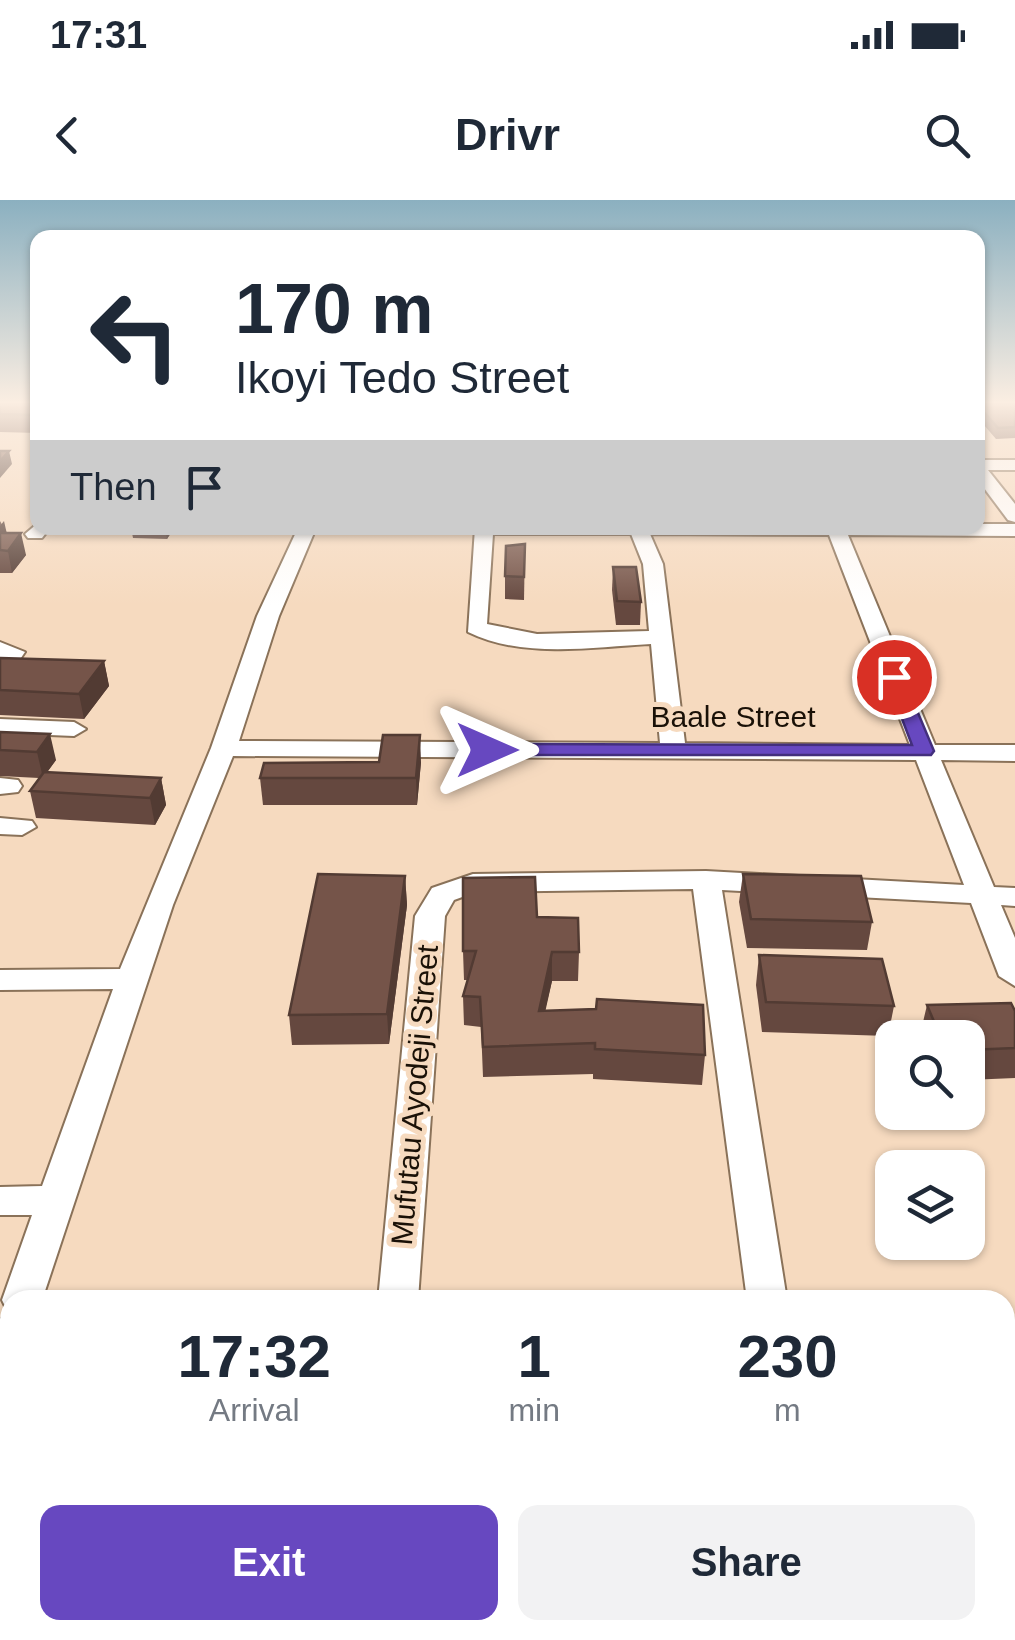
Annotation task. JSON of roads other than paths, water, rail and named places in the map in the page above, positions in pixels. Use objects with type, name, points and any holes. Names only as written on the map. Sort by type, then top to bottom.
[{"type":"street","points":[[985,476],[1015,516]]},
{"type":"street","points":[[985,530],[1015,530]]},
{"type":"street","points":[[26,1290],[158,905],[224,748],[268,616],[303,535]]},
{"type":"street","points":[[483,535],[476,627],[482,632],[514,638],[660,637]]},
{"type":"street","points":[[641,535],[653,564],[673,749]]},
{"type":"street","points":[[838,535],[1015,976]]},
{"type":"street","points":[[0,650],[14,652],[7,672]]},
{"type":"street","points":[[0,726],[74,729]]},
{"type":"street","name":"Baale Street","points":[[224,748],[1015,753]]},
{"type":"street","points":[[766,1290],[706,880],[1015,897]]},
{"type":"street","name":"Mufutau Ayodeji Street","points":[[399,1290],[430,916],[442,894],[474,883],[706,880]]},
{"type":"street","points":[[0,980],[134,980]]},
{"type":"street","points":[[0,1201],[57,1200]]}]
